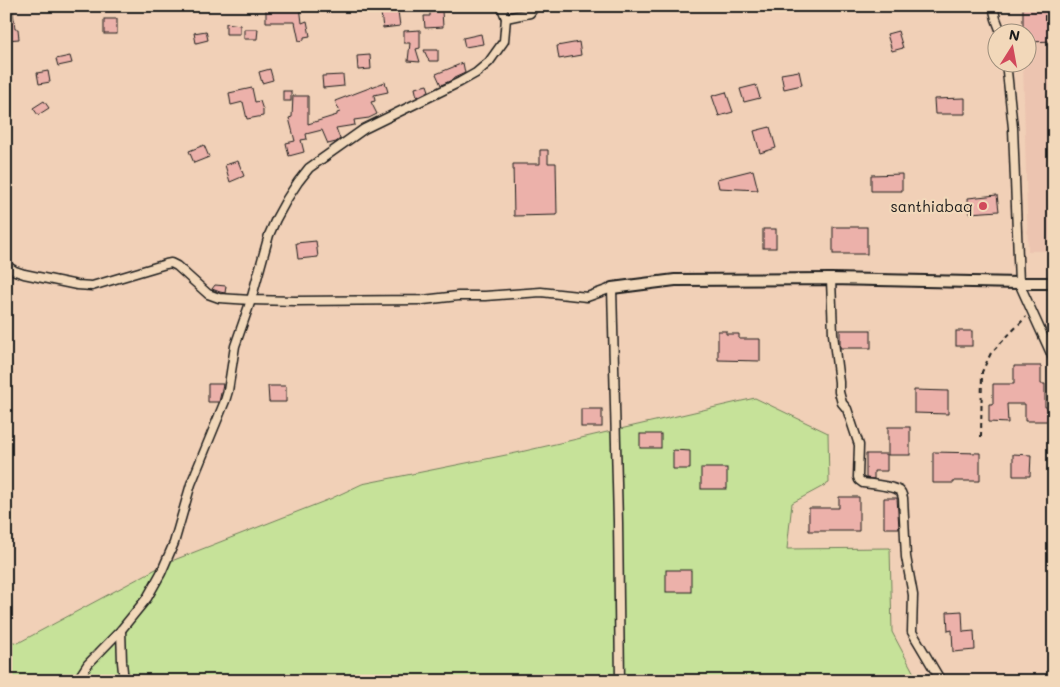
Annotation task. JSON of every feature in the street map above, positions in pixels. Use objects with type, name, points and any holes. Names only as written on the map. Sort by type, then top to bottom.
[{"type":"street","points":[[77,681],[88,664],[121,630],[148,598],[162,573],[174,543],[191,484],[226,401],[235,346],[251,300],[269,235],[290,193],[309,168],[364,129],[476,73],[488,62],[504,41],[506,18],[500,6]]},
{"type":"street","points":[[506,18],[530,13],[535,6]]},
{"type":"street","points":[[993,6],[997,22]]},
{"type":"street","points":[[1007,72],[1013,128],[1019,283],[1054,360]]},
{"type":"street","points":[[6,265],[24,274],[85,286],[100,284],[171,264],[177,266],[213,297],[295,301],[424,300],[458,296],[541,292],[587,297],[612,288],[675,280],[831,279],[1054,283]]},
{"type":"street","points":[[831,279],[833,334],[839,392],[859,445],[858,478],[863,483],[894,488],[902,494],[906,557],[913,595],[912,632],[941,681]]},
{"type":"street","points":[[612,288],[620,681]]},
{"type":"street","points":[[121,630],[124,681]]},
{"type":"path","points":[[1045,6],[1046,20],[1054,20]]},
{"type":"path","points":[[981,437],[982,372],[991,353],[1031,312]]},
{"type":"shaded area","points":[[1021,6],[1054,6],[1054,251],[1028,251],[1023,72],[1038,72],[1038,22],[1022,22]]},
{"type":"green space","points":[[755,398],[828,433],[829,483],[792,503],[787,549],[890,548],[892,632],[918,681],[6,681],[6,640],[18,643],[169,562],[330,499],[362,484],[516,453]]},
{"type":"building","points":[[287,6],[300,6],[302,23],[307,21],[310,36],[304,37],[304,40],[299,41],[295,22],[266,22],[266,8],[288,8]]},
{"type":"building","points":[[1023,6],[1054,6],[1054,41],[1038,42],[1038,22],[1023,22]]},
{"type":"building","points":[[398,11],[400,26],[383,28],[381,13]]},
{"type":"building","points":[[442,11],[443,27],[425,28],[424,16],[430,16],[430,12]]},
{"type":"building","points":[[13,12],[15,29],[18,29],[19,39],[6,40],[6,14]]},
{"type":"building","points":[[104,19],[117,19],[117,34],[104,34]]},
{"type":"building","points":[[226,23],[240,25],[240,34],[226,34]]},
{"type":"building","points":[[244,29],[258,29],[257,39],[244,39]]},
{"type":"building","points":[[420,30],[420,48],[416,49],[420,62],[408,61],[410,43],[404,43],[404,31]]},
{"type":"building","points":[[206,31],[208,40],[196,43],[194,33]]},
{"type":"building","points":[[898,31],[903,48],[892,51],[887,34]]},
{"type":"building","points":[[481,34],[483,44],[465,47],[463,38]]},
{"type":"building","points":[[579,42],[581,55],[559,59],[557,46]]},
{"type":"building","points":[[424,50],[438,50],[438,61],[429,61]]},
{"type":"building","points":[[370,55],[371,69],[358,70],[357,56]]},
{"type":"building","points":[[70,56],[72,63],[58,66],[56,59]]},
{"type":"building","points":[[463,63],[465,73],[441,85],[436,74]]},
{"type":"building","points":[[270,69],[273,80],[262,83],[259,72]]},
{"type":"building","points":[[48,71],[50,82],[39,84],[37,73]]},
{"type":"building","points":[[799,71],[802,85],[784,89],[781,74]]},
{"type":"building","points":[[343,75],[344,86],[323,88],[322,76]]},
{"type":"building","points":[[385,82],[388,92],[374,95],[375,101],[371,102],[377,114],[369,118],[354,120],[355,125],[336,128],[340,139],[336,142],[328,144],[322,130],[306,134],[307,139],[301,140],[304,152],[289,156],[286,143],[295,141],[289,118],[292,117],[293,96],[308,96],[308,124],[337,115],[340,112],[335,101]]},
{"type":"building","points":[[427,85],[429,91],[417,97],[415,88]]},
{"type":"building","points":[[756,85],[760,98],[744,102],[740,89]]},
{"type":"building","points":[[252,88],[255,102],[260,101],[263,116],[247,119],[243,102],[231,105],[229,93]]},
{"type":"building","points":[[283,91],[291,91],[291,101],[283,101]]},
{"type":"building","points":[[726,92],[733,112],[719,116],[712,96]]},
{"type":"building","points":[[965,98],[965,114],[935,114],[934,99]]},
{"type":"building","points":[[44,101],[49,108],[38,115],[33,108]]},
{"type":"building","points":[[770,127],[776,148],[760,153],[754,131]]},
{"type":"building","points":[[204,145],[209,157],[194,163],[189,151]]},
{"type":"building","points":[[540,150],[548,150],[548,163],[556,163],[557,215],[514,216],[513,164],[540,164]]},
{"type":"building","points":[[238,161],[244,176],[230,182],[225,165]]},
{"type":"building","points":[[753,170],[758,190],[719,188],[717,179]]},
{"type":"building","points":[[902,174],[902,191],[871,191],[871,175]]},
{"type":"building","name":"santhiabaq","points":[[997,195],[999,211],[969,213],[968,198]]},
{"type":"building","points":[[833,227],[867,227],[867,254],[833,254]]},
{"type":"building","points":[[763,229],[776,229],[776,248],[763,248]]},
{"type":"building","points":[[316,241],[318,257],[298,259],[296,243]]},
{"type":"building","points":[[215,285],[226,286],[225,293],[212,289]]},
{"type":"building","points":[[840,330],[871,330],[871,348],[840,348]]},
{"type":"building","points":[[718,331],[726,331],[726,334],[739,334],[739,339],[760,339],[760,361],[718,360]]},
{"type":"building","points":[[956,331],[972,331],[972,346],[956,346]]},
{"type":"building","points":[[1014,366],[1041,366],[1041,384],[1045,384],[1045,407],[1048,407],[1048,421],[1025,421],[1025,404],[1007,404],[1008,423],[989,422],[989,404],[993,404],[993,384],[1014,384]]},
{"type":"building","points":[[208,384],[223,384],[219,402],[208,402]]},
{"type":"building","points":[[268,386],[286,386],[286,402],[269,402]]},
{"type":"building","points":[[914,390],[948,391],[948,414],[914,413]]},
{"type":"building","points":[[581,409],[602,409],[602,427],[581,427]]},
{"type":"building","points":[[888,427],[910,427],[910,455],[888,455]]},
{"type":"building","points":[[640,434],[661,434],[661,448],[640,448]]},
{"type":"building","points":[[673,450],[690,451],[690,469],[673,469]]},
{"type":"building","points":[[933,452],[980,453],[980,481],[933,483]]},
{"type":"building","points":[[866,454],[887,454],[887,471],[874,471],[874,479],[866,478]]},
{"type":"building","points":[[1013,454],[1031,455],[1030,476],[1013,476]]},
{"type":"building","points":[[701,468],[727,468],[727,489],[701,489]]},
{"type":"building","points":[[839,497],[859,497],[859,531],[809,531],[809,508],[839,508]]},
{"type":"building","points":[[884,498],[897,498],[899,528],[884,528]]},
{"type":"building","points":[[666,570],[691,570],[691,592],[666,592]]},
{"type":"building","points":[[962,611],[963,632],[974,631],[975,650],[953,652],[952,630],[948,631],[947,612]]},
{"type":"place","name":"santhiabaq","points":[[983,206]]}]
